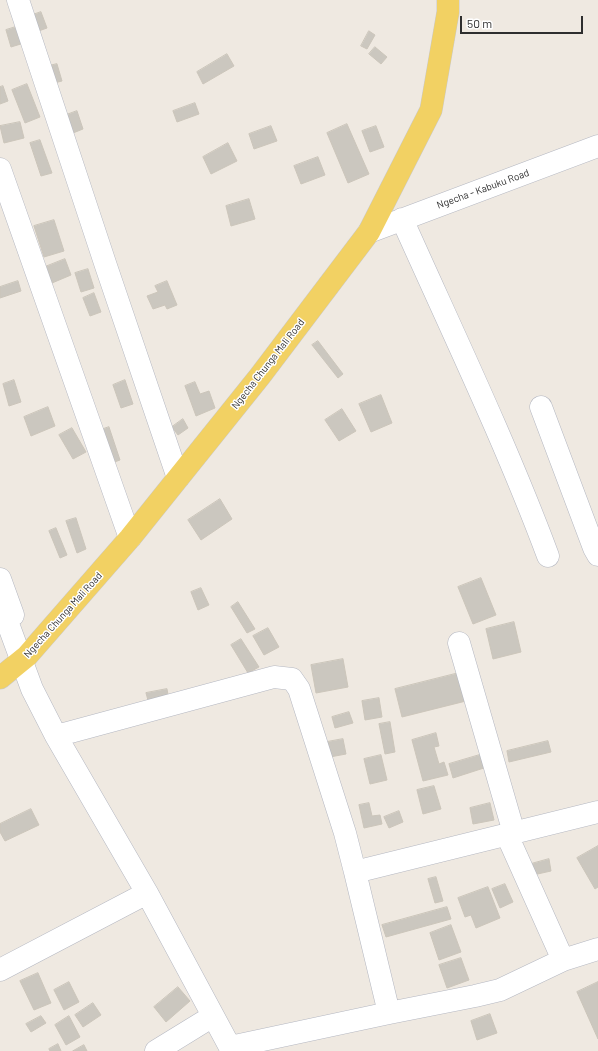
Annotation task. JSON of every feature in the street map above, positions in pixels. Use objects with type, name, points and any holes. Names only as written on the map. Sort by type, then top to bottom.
[{"type":"main road","name":"Ngecha Chunga Mali Road","points":[[0,678],[24,659],[130,538],[260,376],[369,232],[431,110],[448,12],[448,0]]},
{"type":"street","points":[[18,0],[108,274],[178,478]]},
{"type":"street","name":"Ngecha - Kabuku Road","points":[[369,232],[598,146]]},
{"type":"street","points":[[0,169],[130,538]]},
{"type":"street","points":[[402,219],[529,505],[548,556]]},
{"type":"street","points":[[541,407],[594,548],[598,555]]},
{"type":"street","points":[[0,579],[32,688],[56,736],[147,893],[231,1049],[389,1013],[500,990],[563,960],[598,949]]},
{"type":"street","points":[[0,602],[24,659]]},
{"type":"street","points":[[459,643],[510,834],[563,960]]},
{"type":"street","points":[[56,736],[274,677],[292,679],[299,689],[345,833],[389,1013]]},
{"type":"street","points":[[355,872],[598,812]]},
{"type":"street","points":[[0,970],[147,893]]},
{"type":"street","points":[[156,1051],[213,1016]]},
{"type":"building","points":[[41,12],[47,28],[33,33],[27,17]]},
{"type":"building","points":[[19,26],[24,43],[11,47],[6,30]]},
{"type":"building","points":[[369,31],[375,35],[367,49],[361,46]]},
{"type":"building","points":[[375,47],[387,57],[381,64],[369,54]]},
{"type":"building","points":[[227,54],[234,66],[203,84],[197,72]]},
{"type":"building","points":[[57,64],[62,81],[50,84],[45,67]]},
{"type":"building","points":[[27,84],[40,117],[25,123],[12,90]]},
{"type":"building","points":[[3,86],[8,101],[0,104],[0,87]]},
{"type":"building","points":[[195,103],[199,114],[177,122],[173,111]]},
{"type":"building","points":[[77,111],[83,129],[68,135],[61,117]]},
{"type":"building","points":[[20,122],[24,138],[4,143],[0,126]]},
{"type":"building","points":[[347,124],[369,174],[348,183],[327,133]]},
{"type":"building","points":[[271,126],[277,141],[254,149],[249,134]]},
{"type":"building","points":[[376,126],[384,147],[370,152],[362,131]]},
{"type":"building","points":[[40,140],[52,173],[41,176],[30,143]]},
{"type":"building","points":[[228,143],[237,161],[211,174],[203,157]]},
{"type":"building","points":[[318,157],[325,175],[301,184],[294,166]]},
{"type":"building","points":[[249,199],[255,219],[231,226],[226,206]]},
{"type":"building","points":[[54,220],[64,251],[44,257],[34,226]]},
{"type":"building","points":[[65,259],[71,275],[52,283],[45,267]]},
{"type":"building","points":[[88,269],[94,288],[81,292],[75,273]]},
{"type":"building","points":[[18,281],[21,291],[0,298],[0,287]]},
{"type":"building","points":[[167,281],[177,305],[167,309],[165,305],[153,309],[147,296],[158,292],[155,286]]},
{"type":"building","points":[[94,293],[101,312],[90,316],[83,298]]},
{"type":"building","points":[[318,341],[343,374],[338,378],[312,345]]},
{"type":"building","points":[[14,380],[21,402],[9,406],[3,384]]},
{"type":"building","points":[[125,380],[133,404],[121,408],[113,385]]},
{"type":"building","points":[[195,382],[200,394],[209,391],[215,408],[196,416],[185,386]]},
{"type":"building","points":[[381,395],[392,423],[371,432],[359,404]]},
{"type":"building","points":[[48,407],[55,426],[31,436],[24,417]]},
{"type":"building","points":[[342,409],[356,431],[339,441],[325,420]]},
{"type":"building","points":[[183,419],[188,428],[178,435],[172,427]]},
{"type":"building","points":[[109,427],[120,460],[109,464],[98,431]]},
{"type":"building","points":[[72,428],[86,452],[73,459],[59,435]]},
{"type":"building","points":[[220,499],[232,519],[201,540],[188,520]]},
{"type":"building","points":[[76,518],[86,549],[77,553],[66,521]]},
{"type":"building","points":[[56,528],[67,555],[60,558],[49,531]]},
{"type":"building","points":[[481,578],[496,615],[473,624],[458,587]]},
{"type":"building","points":[[201,588],[209,605],[198,610],[191,592]]},
{"type":"building","points":[[238,602],[255,629],[247,633],[231,607]]},
{"type":"building","points":[[514,622],[521,652],[493,659],[486,629]]},
{"type":"building","points":[[268,628],[279,647],[264,655],[253,636]]},
{"type":"building","points":[[241,639],[259,667],[248,673],[231,645]]},
{"type":"building","points":[[343,659],[348,687],[316,693],[311,665]]},
{"type":"building","points":[[459,673],[466,701],[402,717],[395,689]]},
{"type":"building","points":[[167,689],[169,700],[149,704],[146,693]]},
{"type":"building","points":[[379,698],[382,717],[365,720],[362,701]]},
{"type":"building","points":[[349,712],[353,723],[335,728],[332,717]]},
{"type":"building","points":[[390,722],[395,752],[385,754],[379,724]]},
{"type":"building","points":[[436,733],[439,746],[434,747],[439,764],[444,762],[448,775],[423,781],[412,740]]},
{"type":"building","points":[[343,739],[346,754],[330,757],[327,742]]},
{"type":"building","points":[[548,741],[551,752],[509,762],[507,751]]},
{"type":"building","points":[[483,754],[487,767],[453,778],[449,764]]},
{"type":"building","points":[[381,755],[387,780],[370,784],[364,759]]},
{"type":"building","points":[[434,786],[441,809],[423,814],[417,790]]},
{"type":"building","points":[[369,803],[372,816],[380,815],[382,824],[364,828],[359,805]]},
{"type":"building","points":[[490,803],[494,820],[473,824],[470,808]]},
{"type":"building","points":[[31,809],[39,825],[5,841],[0,832],[0,824]]},
{"type":"building","points":[[399,811],[403,822],[389,828],[384,817]]},
{"type":"building","points":[[598,846],[598,887],[595,889],[577,858]]},
{"type":"building","points":[[549,859],[551,871],[533,875],[531,864]]},
{"type":"building","points":[[436,877],[443,901],[435,903],[428,879]]},
{"type":"building","points":[[505,884],[513,902],[500,908],[492,889]]},
{"type":"building","points":[[488,887],[500,918],[476,928],[471,915],[465,917],[458,898]]},
{"type":"building","points":[[447,907],[451,919],[386,937],[382,925]]},
{"type":"building","points":[[451,925],[461,952],[439,960],[430,933]]},
{"type":"building","points":[[461,958],[469,980],[447,988],[439,965]]},
{"type":"building","points":[[38,973],[51,1003],[34,1010],[20,981]]},
{"type":"building","points":[[69,982],[79,1002],[64,1010],[54,990]]},
{"type":"building","points":[[598,982],[598,1039],[577,992]]},
{"type":"building","points":[[178,987],[190,1001],[166,1022],[154,1007]]},
{"type":"building","points":[[93,1003],[101,1015],[83,1027],[75,1015]]},
{"type":"building","points":[[490,1014],[497,1033],[477,1040],[471,1021]]},
{"type":"building","points":[[41,1016],[46,1023],[31,1032],[26,1024]]},
{"type":"building","points":[[69,1016],[80,1037],[66,1045],[55,1025]]},
{"type":"building","points":[[58,1044],[61,1051],[50,1051],[49,1049]]},
{"type":"building","points":[[84,1045],[87,1051],[73,1051]]}]
